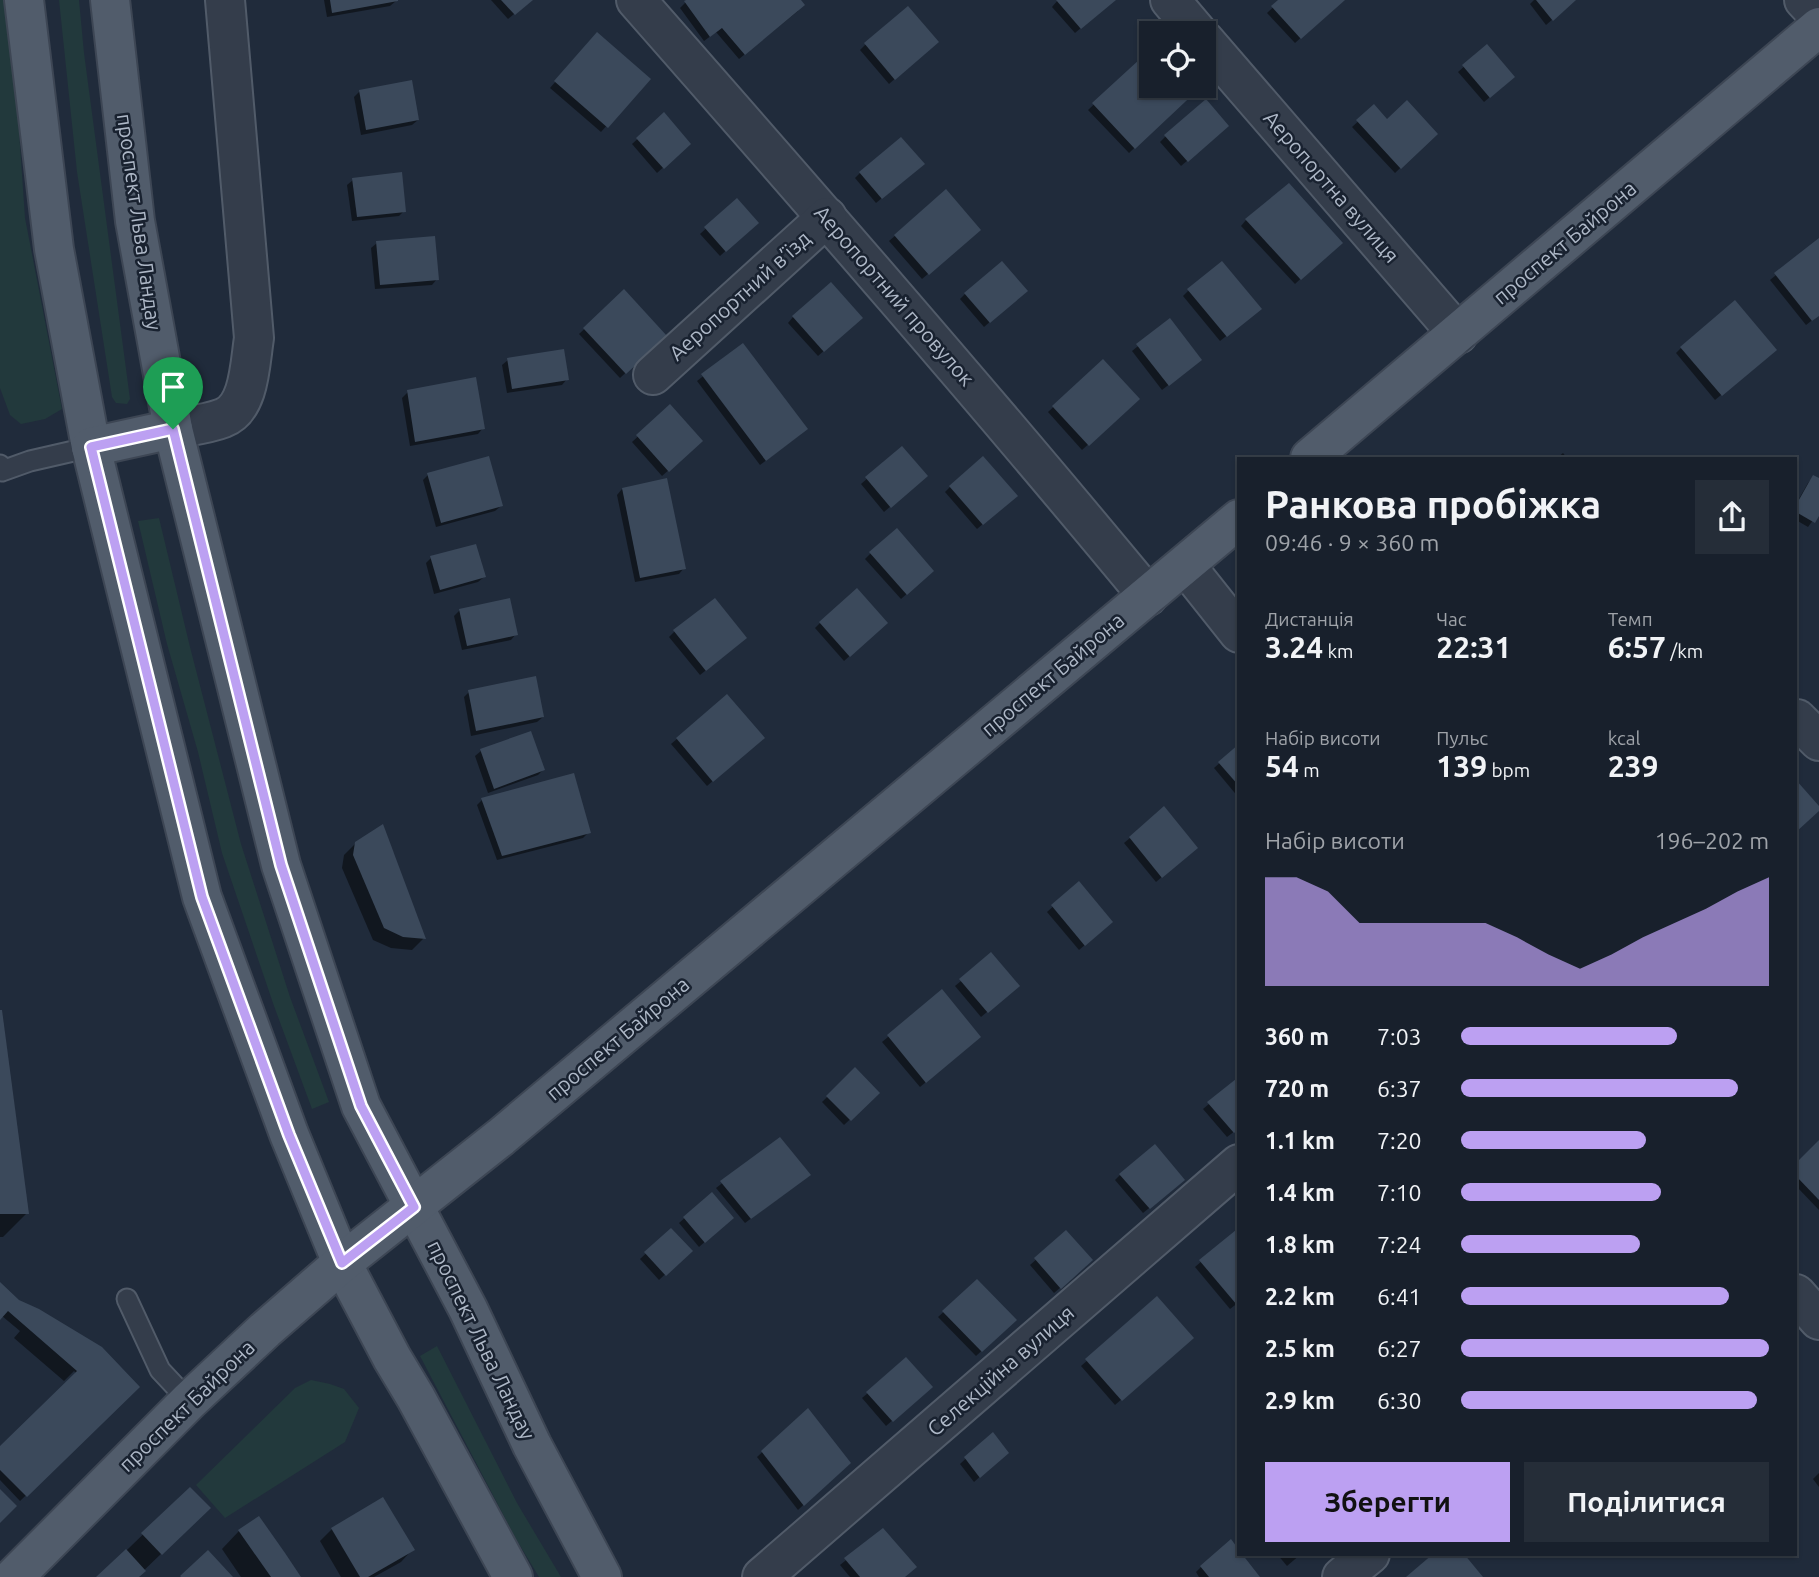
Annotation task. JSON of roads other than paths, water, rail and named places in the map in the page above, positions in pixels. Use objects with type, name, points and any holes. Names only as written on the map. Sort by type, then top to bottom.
[{"type":"main road","points":[[24,0],[54,249],[91,447],[202,897],[289,1135],[342,1263],[513,1577]]},
{"type":"main road","name":"проспект Льва Ландау","points":[[110,0],[135,221],[173,429],[281,865],[361,1106],[468,1308],[532,1445],[603,1577]]},
{"type":"main road","name":"проспект Байрона","points":[[1311,457],[1819,27]]},
{"type":"main road","points":[[91,447],[173,429]]},
{"type":"main road","name":"проспект Байрона","points":[[14,1577],[189,1401],[342,1263],[501,1137],[1237,521]]},
{"type":"street","points":[[173,429],[226,417],[238,407],[248,376],[254,338],[226,0]]},
{"type":"street","name":"Аеропортний провулок","points":[[636,0],[827,217],[1148,596]]},
{"type":"street","points":[[1170,0],[1188,21]]},
{"type":"street","points":[[1804,0],[1819,16]]},
{"type":"street","name":"Аеропортна вулиця","points":[[1216,54],[1458,334]]},
{"type":"street","name":"Аеропортний в’їзд","points":[[653,375],[827,217]]},
{"type":"street","points":[[1185,565],[1237,631]]},
{"type":"street","name":"Селекційна вулиця","points":[[762,1577],[1237,1166]]},
{"type":"street","points":[[1797,1295],[1819,1320]]},
{"type":"street","points":[[1342,1577],[1368,1556]]},
{"type":"lane","points":[[1,469],[91,447]]},
{"type":"lane","points":[[127,1299],[160,1370],[189,1401]]}]
